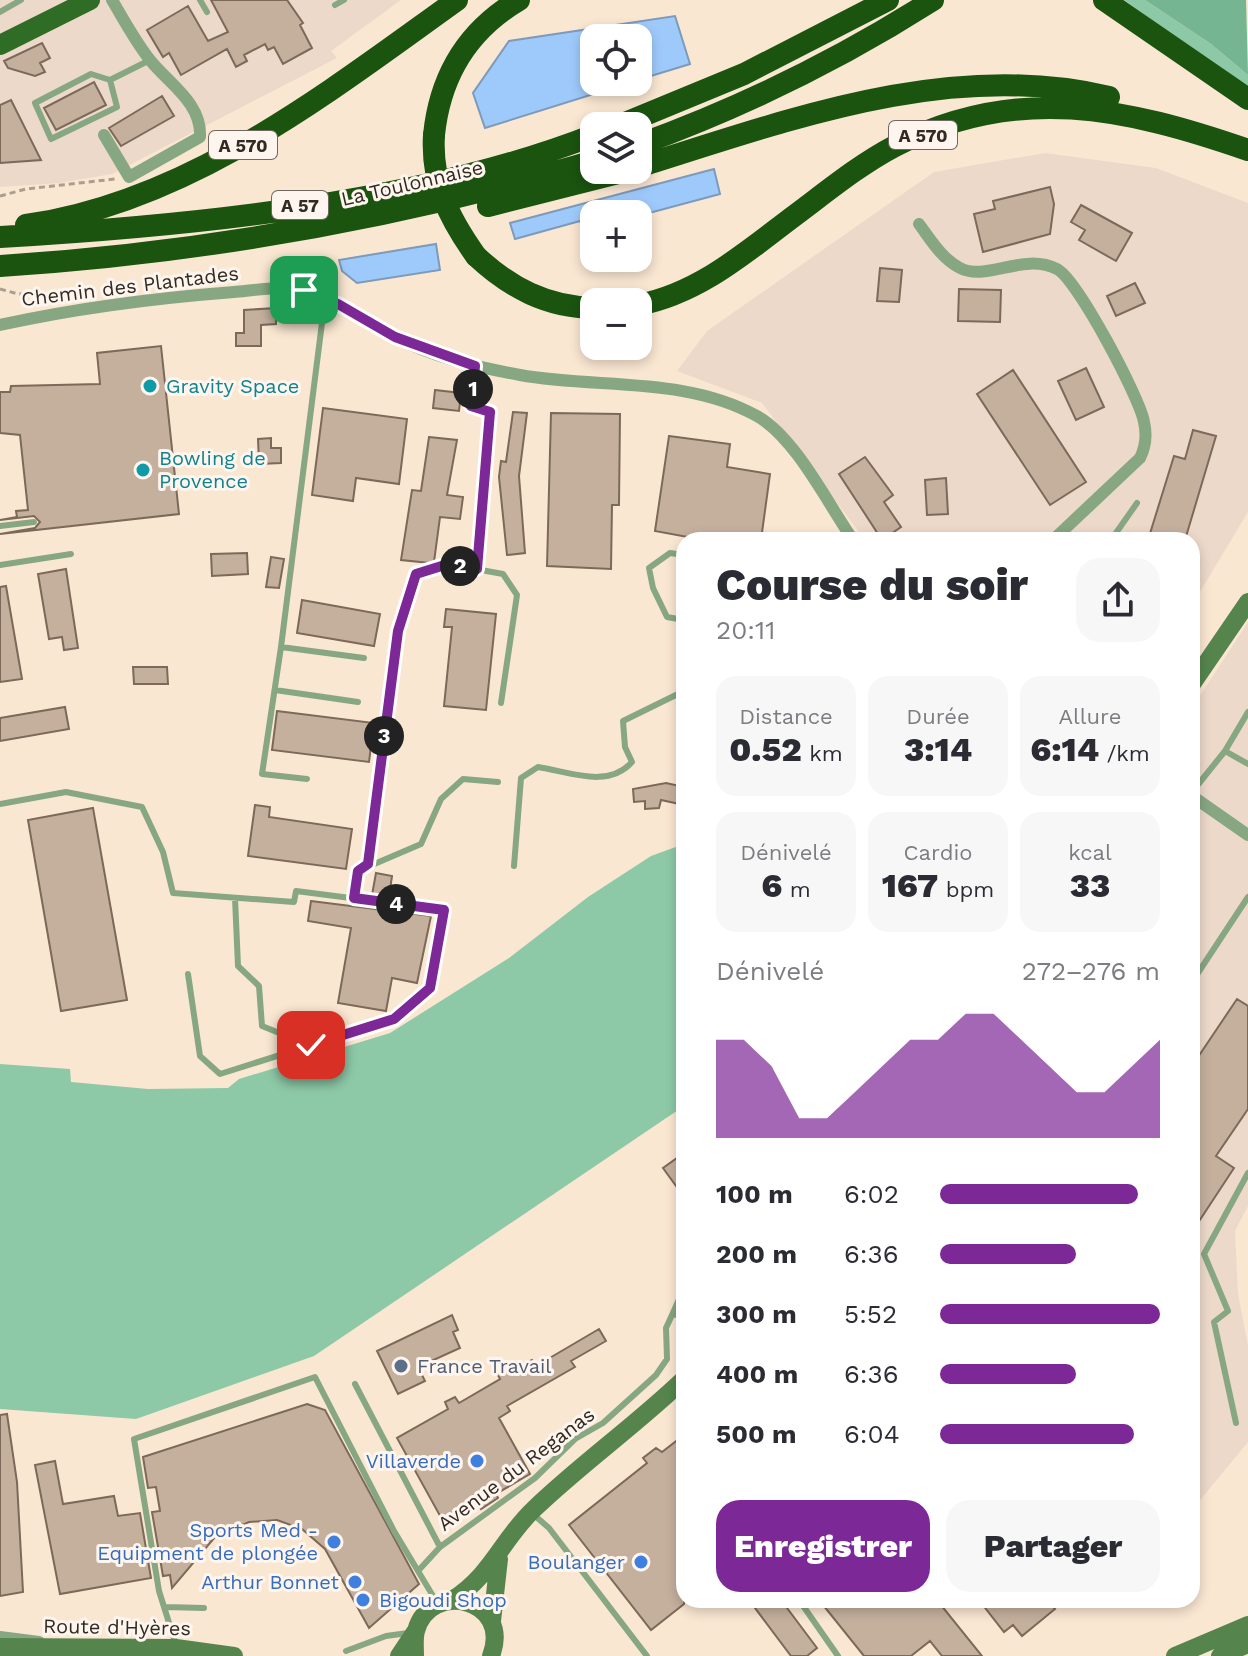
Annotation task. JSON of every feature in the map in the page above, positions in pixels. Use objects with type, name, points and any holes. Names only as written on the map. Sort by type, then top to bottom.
[{"type":"highway","name":"A 570","points":[[0,229],[103,206],[165,185],[233,152],[457,0]]},
{"type":"highway","points":[[519,0],[478,29],[462,50],[441,96],[434,135],[440,192],[448,214],[476,256],[519,290],[543,301],[580,306]]},
{"type":"highway","points":[[652,112],[744,74],[888,0]]},
{"type":"highway","points":[[652,139],[795,76],[933,0]]},
{"type":"highway","points":[[1104,0],[1248,99]]},
{"type":"highway","name":"A 570","points":[[652,163],[848,105],[920,91],[987,85],[1094,93],[1184,118],[1248,148]]},
{"type":"highway","name":"A 570","points":[[652,300],[689,288],[721,270],[895,146],[970,120],[1043,108],[1085,107],[1149,118],[1248,148]]},
{"type":"highway","name":"La Toulonnaise","points":[[0,237],[106,231],[350,198],[504,164],[580,140]]},
{"type":"highway","name":"La Toulonnaise","points":[[0,266],[242,242],[422,208],[580,165]]},
{"type":"highway","points":[[242,242],[427,220],[580,182]]},
{"type":"main road","points":[[6,39],[90,0]]},
{"type":"main road","points":[[1200,672],[1248,602]]},
{"type":"main road","points":[[399,1656],[415,1645],[421,1620],[466,1591],[500,1557],[530,1512],[578,1467],[639,1423],[676,1387]]},
{"type":"main road","points":[[495,1653],[492,1621],[500,1557]]},
{"type":"main road","points":[[445,1602],[475,1605],[492,1621]]},
{"type":"main road","points":[[1175,1656],[1248,1625]]},
{"type":"main road","points":[[1220,1656],[1248,1644]]},
{"type":"main road","name":"Route d'Hyères","points":[[0,1647],[176,1648],[234,1656]]},
{"type":"street","points":[[104,135],[129,177],[200,137],[201,124],[193,108],[150,60],[112,0]]},
{"type":"street","points":[[919,224],[941,254],[962,270],[981,271],[1028,263],[1059,270],[1081,292],[1144,419],[1146,444],[1140,458],[1061,532]]},
{"type":"street","name":"Chemin des Plantades","points":[[0,323],[70,311],[268,289],[304,290],[395,337],[475,366],[523,376],[664,389],[720,399],[760,417],[785,440],[848,532]]},
{"type":"street","points":[[1200,800],[1248,835]]},
{"type":"street","points":[[0,1637],[25,1637],[58,1647]]},
{"type":"lane","points":[[0,12],[21,0]]},
{"type":"lane","points":[[200,0],[207,12]]},
{"type":"lane","points":[[335,5],[344,0]]},
{"type":"lane","points":[[110,80],[117,107],[51,139],[35,103],[91,74],[110,80],[150,60]]},
{"type":"lane","points":[[307,779],[262,774],[325,299]]},
{"type":"lane","points":[[475,366],[471,406],[490,412],[477,569]]},
{"type":"lane","points":[[1117,532],[1137,503]]},
{"type":"lane","points":[[0,526],[34,522]]},
{"type":"lane","points":[[676,554],[670,553],[649,568],[653,588],[667,617],[676,619]]},
{"type":"lane","points":[[0,565],[71,554]]},
{"type":"lane","points":[[368,864],[398,631],[416,574],[448,564],[503,574],[517,595],[501,703]]},
{"type":"lane","points":[[281,647],[364,658]]},
{"type":"lane","points":[[275,690],[358,702]]},
{"type":"lane","points":[[514,866],[521,778],[538,767],[600,778],[623,772],[632,762],[625,747],[623,721],[676,695]]},
{"type":"lane","points":[[1200,784],[1225,751],[1248,712]]},
{"type":"lane","points":[[1225,751],[1248,764]]},
{"type":"lane","points":[[354,898],[358,871],[368,864],[421,844],[441,799],[463,779],[498,782]]},
{"type":"lane","points":[[0,804],[66,792],[142,807],[163,852],[173,893],[294,902],[296,891],[444,910],[430,988],[394,1019],[220,1074],[200,1056],[188,974]]},
{"type":"lane","points":[[1200,970],[1248,897]]},
{"type":"lane","points":[[235,898],[238,966],[259,986],[262,1026],[311,1045]]},
{"type":"lane","points":[[1236,1423],[1214,1322],[1228,1311],[1204,1254],[1248,1173]]},
{"type":"lane","name":"Avenue du Reganas","points":[[355,1384],[440,1547],[535,1478],[575,1439],[603,1423],[656,1375],[667,1359],[666,1328],[676,1306]]},
{"type":"lane","points":[[672,1315],[676,1315]]},
{"type":"lane","points":[[176,1648],[159,1591],[134,1439],[315,1377],[418,1571],[445,1602]]},
{"type":"lane","points":[[530,1512],[549,1528],[647,1656]]},
{"type":"lane","points":[[418,1571],[440,1547]]},
{"type":"lane","points":[[166,1607],[204,1608]]},
{"type":"lane","points":[[805,1608],[838,1656]]},
{"type":"lane","points":[[346,1651],[386,1636],[415,1645]]},
{"type":"path","points":[[0,196],[129,177]]},
{"type":"path","points":[[0,289],[18,294],[68,292],[70,311]]},
{"type":"shaded area","points":[[0,0],[401,0],[331,51],[337,58],[112,174],[59,183],[0,187]]},
{"type":"shaded area","points":[[1045,153],[1156,168],[1248,203],[1248,512],[1200,592],[1200,532],[859,532],[762,403],[677,371],[707,331],[934,172]]},
{"type":"shaded area","points":[[1248,622],[1248,1206],[1235,1231],[1238,1294],[1248,1345],[1248,1442],[1200,1500],[1200,696]]},
{"type":"green space","points":[[1124,0],[1145,0],[1211,44],[1248,75],[1248,88]]},
{"type":"green space","points":[[1145,0],[1246,0],[1248,75],[1211,44]]},
{"type":"green space","points":[[676,847],[676,1111],[314,1356],[136,1419],[0,1409],[0,1064],[70,1069],[71,1082],[148,1089],[228,1088],[239,1079],[390,1033],[509,958],[588,897],[651,856]]},
{"type":"water","points":[[675,16],[690,64],[652,76],[652,24],[622,24]]},
{"type":"water","points":[[580,30],[580,96],[587,96],[485,128],[473,93],[509,41]]},
{"type":"water","points":[[714,169],[720,194],[652,212],[652,200],[597,200]]},
{"type":"water","points":[[580,204],[580,221],[515,239],[510,223]]},
{"type":"water","points":[[436,244],[440,270],[357,283],[342,271],[339,260]]},
{"type":"building","points":[[211,0],[287,0],[303,23],[300,25],[312,48],[283,64],[274,47],[268,50],[265,44],[244,55],[247,61],[236,67],[227,49],[181,75],[169,53],[163,57],[147,30],[188,6],[208,41],[228,32]]},
{"type":"building","points":[[42,43],[50,58],[40,63],[45,72],[35,76],[8,68],[4,61]]},
{"type":"building","points":[[94,82],[106,105],[56,130],[44,108]]},
{"type":"building","points":[[162,96],[174,116],[121,146],[109,128]]},
{"type":"building","points":[[11,100],[41,160],[0,163],[0,105]]},
{"type":"building","points":[[1050,187],[1054,204],[1050,234],[983,252],[974,214],[995,209],[993,201]]},
{"type":"building","points":[[1081,205],[1132,233],[1116,261],[1079,240],[1085,230],[1071,222]]},
{"type":"building","points":[[880,268],[902,270],[899,302],[877,301]]},
{"type":"building","points":[[1135,283],[1145,303],[1116,316],[1107,296]]},
{"type":"building","points":[[959,289],[1001,290],[1000,322],[958,321]]},
{"type":"building","points":[[276,308],[276,324],[261,325],[261,346],[236,346],[236,333],[244,333],[244,310]]},
{"type":"building","points":[[161,346],[179,514],[0,534],[35,528],[40,522],[34,516],[0,520],[17,517],[16,511],[28,510],[20,435],[0,433],[0,392],[10,392],[11,386],[100,384],[97,353]]},
{"type":"building","points":[[1086,368],[1104,407],[1076,420],[1058,381]]},
{"type":"building","points":[[1013,370],[1086,482],[1050,505],[977,394]]},
{"type":"building","points":[[435,390],[461,393],[459,411],[433,408]]},
{"type":"building","points":[[323,408],[407,419],[399,484],[356,478],[353,501],[312,495]]},
{"type":"building","points":[[513,412],[527,413],[519,476],[525,553],[507,555],[499,477],[501,461],[506,462]]},
{"type":"building","points":[[551,413],[620,414],[619,505],[612,505],[611,569],[547,566]]},
{"type":"building","points":[[1193,430],[1216,436],[1187,532],[1150,532],[1174,456],[1185,459]]},
{"type":"building","points":[[669,436],[730,444],[727,467],[770,474],[762,532],[676,532],[676,535],[655,531]]},
{"type":"building","points":[[429,437],[457,440],[447,495],[463,497],[460,519],[440,517],[434,562],[401,560],[412,490],[421,491]]},
{"type":"building","points":[[271,438],[271,448],[281,448],[281,463],[259,464],[258,439]]},
{"type":"building","points":[[865,457],[893,495],[884,502],[901,527],[894,532],[877,532],[839,474]]},
{"type":"building","points":[[946,478],[948,514],[927,515],[925,480]]},
{"type":"building","points":[[247,553],[248,574],[212,576],[211,554]]},
{"type":"building","points":[[271,557],[284,559],[279,588],[266,587]]},
{"type":"building","points":[[66,569],[78,648],[64,650],[62,637],[49,639],[38,574]]},
{"type":"building","points":[[6,586],[22,679],[0,682],[0,587]]},
{"type":"building","points":[[302,600],[380,614],[374,646],[297,633]]},
{"type":"building","points":[[446,609],[496,614],[486,710],[444,706],[452,627],[444,627]]},
{"type":"building","points":[[133,667],[167,667],[168,684],[134,684]]},
{"type":"building","points":[[65,707],[69,729],[0,741],[0,718]]},
{"type":"building","points":[[277,711],[374,723],[369,762],[272,750]]},
{"type":"building","points":[[666,783],[676,785],[676,803],[661,800],[659,808],[645,809],[645,801],[634,802],[633,789]]},
{"type":"building","points":[[255,805],[270,807],[269,817],[352,829],[346,869],[248,856]]},
{"type":"building","points":[[93,808],[127,1000],[61,1011],[28,820]]},
{"type":"building","points":[[376,873],[392,876],[389,897],[372,895]]},
{"type":"building","points":[[311,901],[431,916],[417,983],[392,978],[386,1011],[338,1003],[351,928],[308,921]]},
{"type":"building","points":[[1237,999],[1248,1006],[1248,1109],[1216,1156],[1234,1168],[1200,1220],[1200,1054]]},
{"type":"building","points":[[676,1159],[676,1186],[663,1168]]},
{"type":"building","points":[[452,1315],[458,1330],[453,1332],[460,1348],[418,1367],[425,1381],[398,1394],[377,1351]]},
{"type":"building","points":[[599,1329],[606,1341],[571,1361],[575,1367],[507,1406],[510,1411],[499,1418],[530,1474],[496,1494],[498,1498],[481,1509],[478,1504],[444,1523],[397,1438],[448,1409],[445,1402],[455,1397],[459,1403],[500,1379],[498,1375],[532,1360],[536,1366]]},
{"type":"building","points":[[307,1404],[325,1410],[419,1584],[369,1628],[325,1549],[302,1529],[277,1520],[249,1522],[215,1537],[172,1588],[170,1575],[163,1576],[152,1512],[160,1511],[156,1487],[148,1488],[143,1457]]},
{"type":"building","points":[[7,1414],[17,1482],[23,1592],[0,1596],[0,1415]]},
{"type":"building","name":"Boulanger","points":[[676,1441],[676,1608],[679,1608],[651,1630],[569,1525],[647,1463],[643,1458],[656,1448],[662,1452]]},
{"type":"building","points":[[55,1461],[63,1504],[114,1496],[118,1516],[140,1513],[151,1578],[60,1594],[35,1465]]},
{"type":"building","points":[[755,1608],[787,1608],[817,1648],[807,1656],[791,1656]]},
{"type":"building","points":[[825,1608],[943,1608],[982,1656],[942,1656],[930,1641],[911,1656],[864,1656]]},
{"type":"building","points":[[985,1608],[1055,1609],[1022,1636],[1013,1625],[1004,1632]]},
{"type":"place","name":"Gravity Space","points":[[150,386]]},
{"type":"place","name":"Bowling de Provence","points":[[143,470]]},
{"type":"place","name":"France Travail","points":[[401,1366]]},
{"type":"place","name":"Villaverde","points":[[477,1461]]},
{"type":"place","name":"Sports Med - Equipment de plongée","points":[[334,1542]]},
{"type":"place","name":"Boulanger","points":[[641,1562]]},
{"type":"place","name":"Arthur Bonnet","points":[[355,1582]]},
{"type":"place","name":"Bigoudi Shop","points":[[363,1600]]},
{"type":"route","points":[[304,290],[338,304],[395,337],[434,354],[475,366],[471,406],[490,412],[477,569],[448,564],[416,574],[398,631],[368,864],[358,871],[354,898],[444,910],[430,988],[394,1019],[311,1045]]}]
